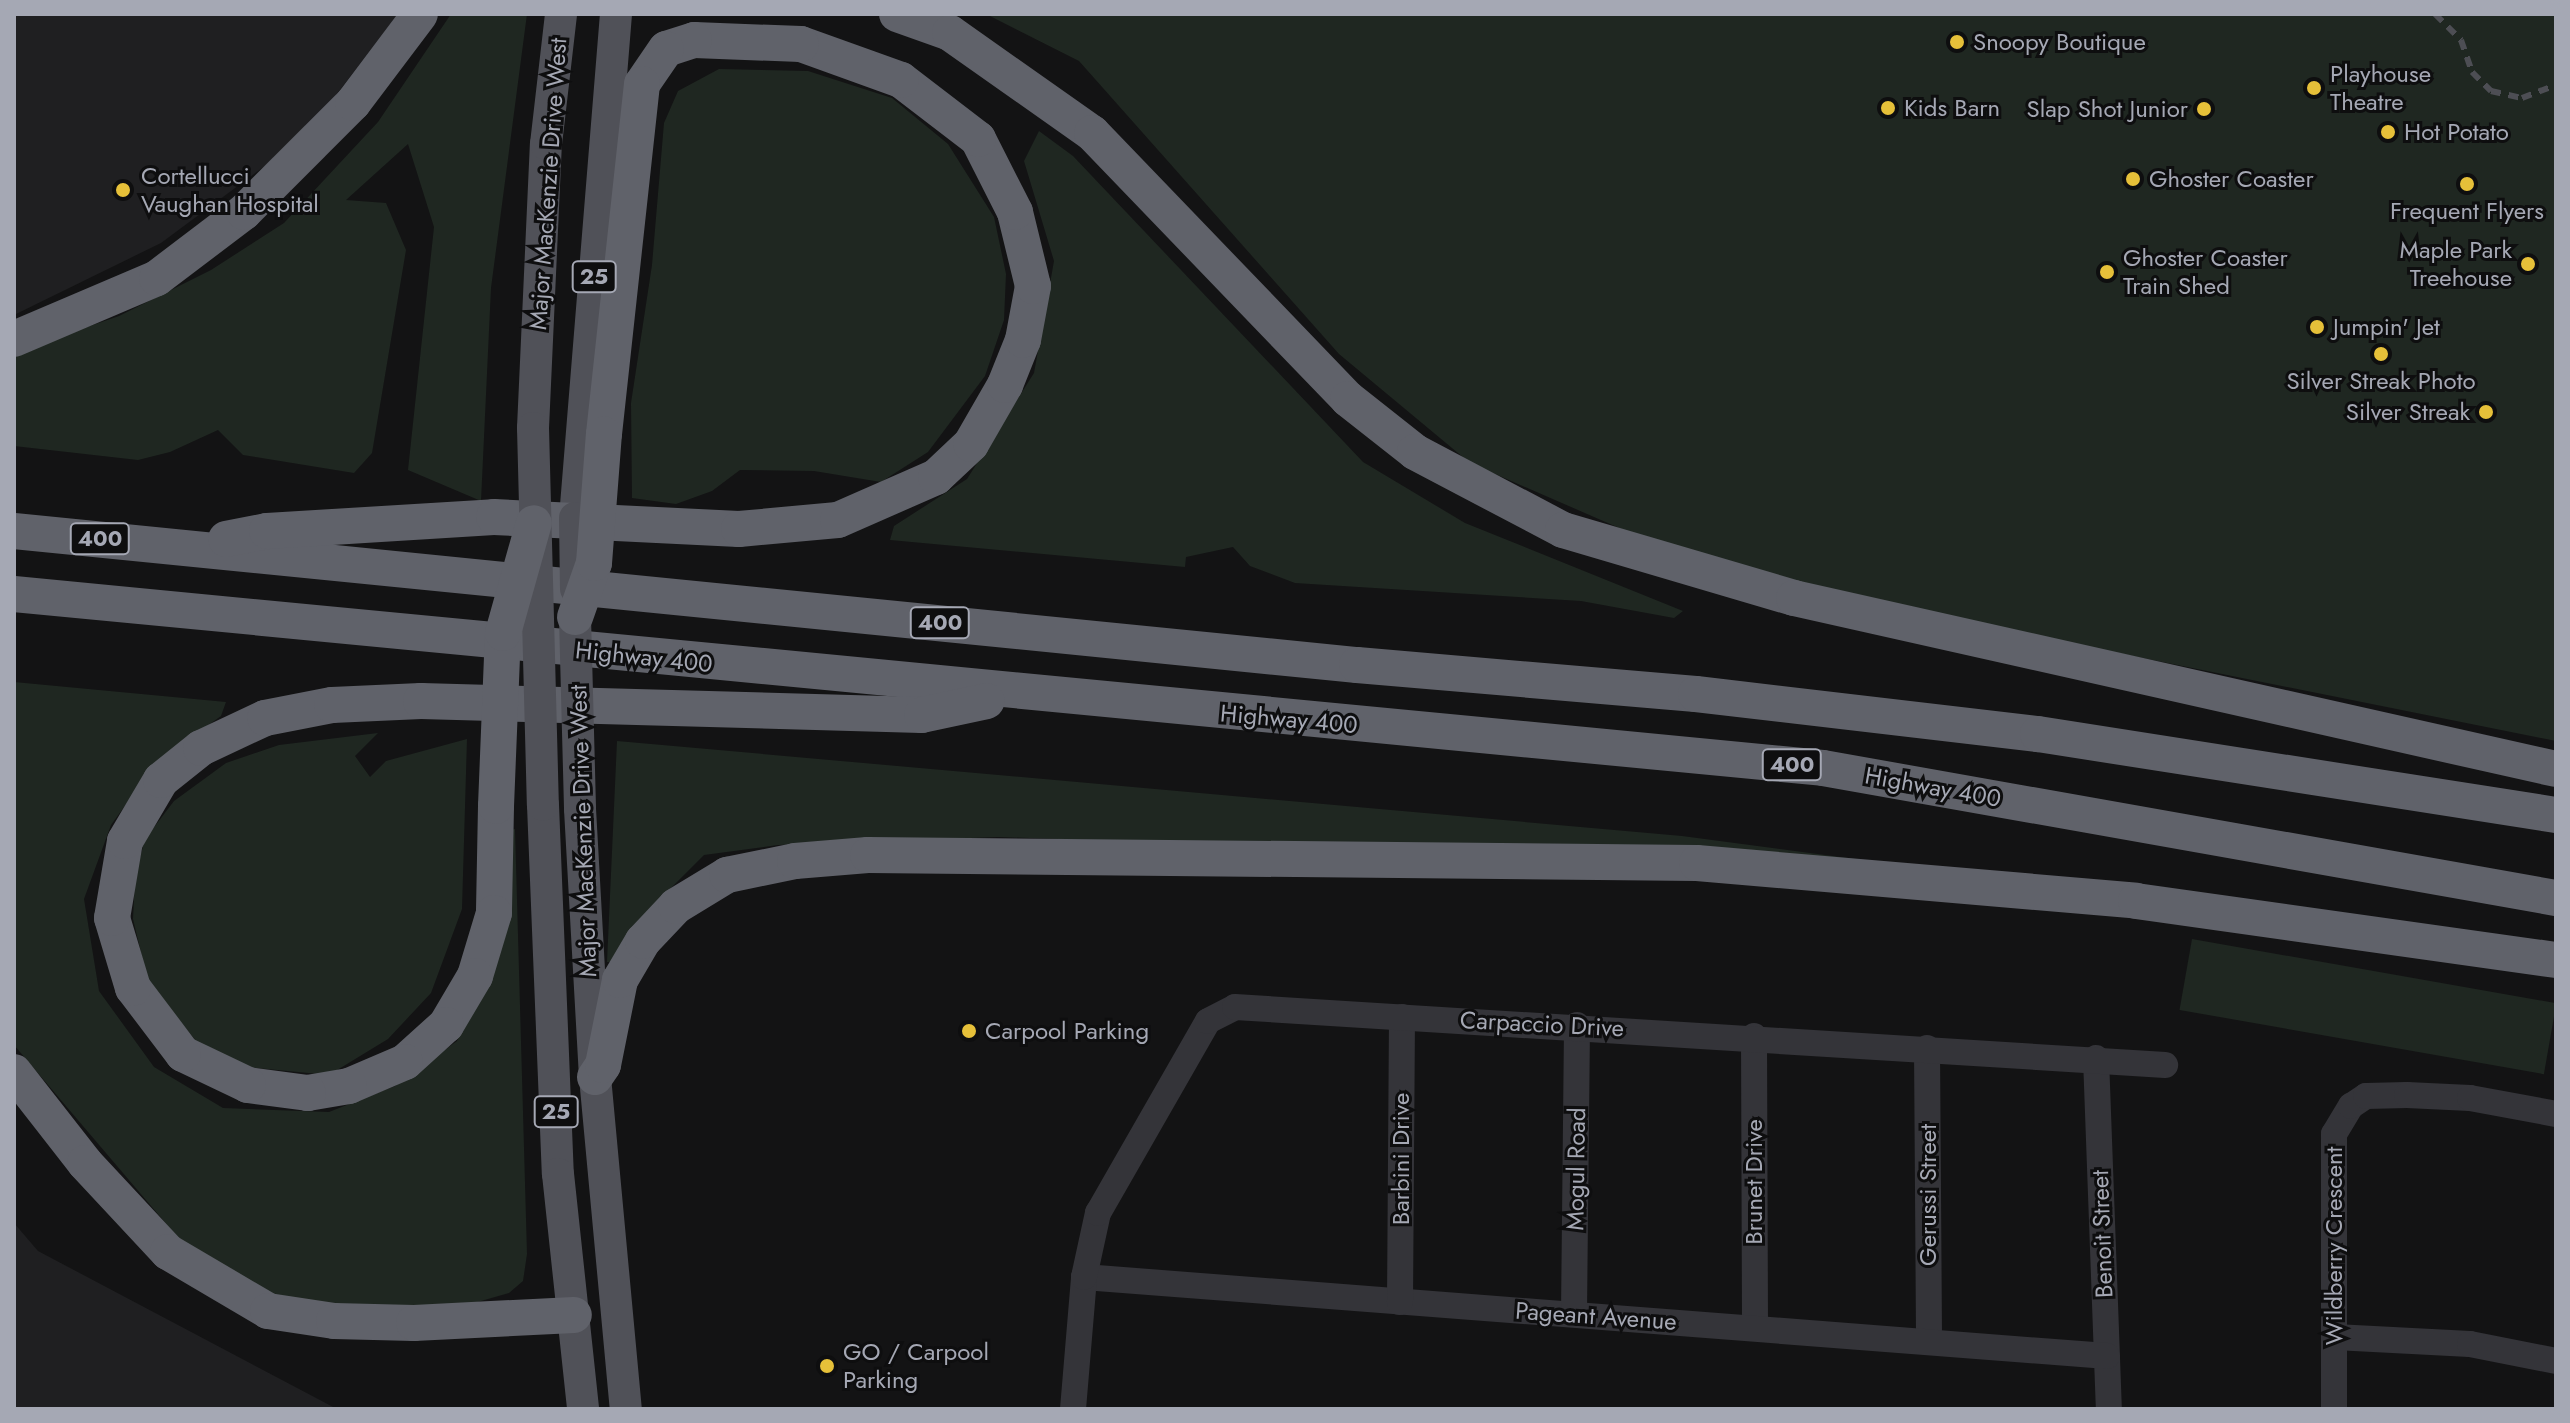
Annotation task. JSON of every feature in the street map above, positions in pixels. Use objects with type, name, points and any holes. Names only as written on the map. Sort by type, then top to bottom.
[{"type":"highway","points":[[14,339],[157,278],[244,212],[353,103],[420,14]]},
{"type":"highway","points":[[897,14],[950,33],[1092,133],[1348,399],[1404,443],[1563,530],[1794,598],[2556,769]]},
{"type":"highway","points":[[185,547],[267,531],[494,517],[739,529],[838,520],[936,477],[971,444],[1005,385],[1023,340],[1033,286],[1015,212],[978,139],[901,80],[801,44],[694,40],[666,49],[642,84],[604,434],[594,563],[575,617]]},
{"type":"highway","points":[[534,523],[503,633],[496,806],[494,913],[475,976],[446,1025],[405,1062],[349,1086],[308,1093],[248,1085],[183,1054],[133,988],[112,918],[125,841],[161,780],[201,748],[265,718],[332,705],[421,701],[922,715],[1020,694]]},
{"type":"highway","name":"400","points":[[14,531],[1357,665],[1696,694],[2038,734],[2556,815]]},
{"type":"highway","name":"Highway 400","points":[[14,594],[1020,694],[1823,768],[2556,898]]},
{"type":"highway","points":[[595,1077],[603,1065],[620,980],[643,941],[676,906],[727,875],[795,861],[868,855],[1697,863],[2136,901],[2556,960]]},
{"type":"highway","points":[[14,1072],[85,1163],[168,1252],[268,1311],[334,1321],[414,1323],[574,1315]]},
{"type":"main road","name":"Major MacKenzie Drive West","points":[[561,14],[546,144],[533,428],[534,523],[558,1174],[583,1409]]},
{"type":"main road","name":"Major MacKenzie Drive West","points":[[616,14],[575,518],[575,617],[580,809],[595,1077],[626,1409]]},
{"type":"street","name":"Carpaccio Drive","points":[[1073,1409],[1084,1277],[1098,1213],[1208,1021],[1235,1007],[1257,1005],[1402,1017],[2096,1058],[2165,1065]]},
{"type":"street","name":"Barbini Drive","points":[[1400,1302],[1402,1017]]},
{"type":"street","name":"Mogul Road","points":[[1574,1313],[1577,1025]]},
{"type":"street","name":"Brunet Drive","points":[[1754,1036],[1755,1327]]},
{"type":"street","name":"Gerussi Street","points":[[1927,1048],[1929,1341]]},
{"type":"street","name":"Benoit Street","points":[[2096,1058],[2109,1409]]},
{"type":"street","name":"Wildberry Crescent","points":[[2334,1409],[2334,1134],[2351,1106],[2366,1096],[2423,1096],[2470,1098],[2556,1114]]},
{"type":"street","name":"Pageant Avenue","points":[[1084,1277],[2107,1356]]},
{"type":"street","points":[[2335,1337],[2470,1344],[2556,1361]]},
{"type":"shaded area","name":"Cortellucci Vaughan Hospital","points":[[14,14],[398,14],[304,137],[161,243],[14,315]]},
{"type":"shaded area","points":[[451,14],[527,14],[491,288],[481,501],[408,470],[434,227],[408,144],[346,200],[386,203],[406,250],[372,453],[354,473],[243,455],[218,430],[170,452],[138,460],[14,446],[14,352],[119,316],[211,270],[284,223],[378,122]]},
{"type":"shaded area","points":[[986,14],[2556,14],[2556,741],[1914,612],[1656,544],[1470,463],[1339,354],[1079,61]]},
{"type":"shaded area","points":[[719,69],[808,71],[892,98],[948,144],[994,217],[1006,274],[1004,320],[985,376],[928,452],[881,482],[814,471],[740,470],[712,491],[676,504],[632,498],[631,403],[652,265],[664,123],[678,91]]},
{"type":"shaded area","points":[[1039,131],[1073,156],[1363,462],[1465,523],[1683,611],[1674,618],[1581,601],[1295,583],[1250,566],[1233,547],[1186,557],[1185,567],[890,540],[894,526],[967,479],[1034,373],[1054,261],[1024,161]]},
{"type":"shaded area","points":[[14,682],[226,702],[221,716],[156,763],[111,825],[84,899],[99,991],[154,1067],[223,1108],[329,1112],[395,1086],[457,1041],[496,949],[505,831],[515,829],[527,1254],[523,1281],[509,1293],[474,1303],[345,1311],[306,1307],[240,1280],[180,1240],[14,1045]]},
{"type":"shaded area","points":[[378,733],[355,756],[370,777],[386,761],[467,739],[462,909],[431,993],[388,1039],[329,1075],[246,1067],[201,1047],[148,982],[133,919],[135,876],[145,839],[174,801],[226,763],[279,745]]},
{"type":"shaded area","points":[[617,741],[1682,836],[1931,869],[998,837],[778,845],[704,855],[638,921],[614,962],[607,962]]},
{"type":"shaded area","points":[[2192,939],[2556,1003],[2544,1074],[2179,1010]]},
{"type":"shaded area","points":[[14,1223],[38,1251],[337,1409],[14,1409]]},
{"type":"railway","points":[[2435,14],[2461,40],[2472,72],[2491,91],[2522,98],[2556,85]]},
{"type":"place","name":"Snoopy Boutique","points":[[1957,42]]},
{"type":"place","name":"Playhouse Theatre","points":[[2314,88]]},
{"type":"place","name":"Kids Barn","points":[[1888,108]]},
{"type":"place","name":"Slap Shot Junior","points":[[2204,109]]},
{"type":"place","name":"Hot Potato","points":[[2388,132]]},
{"type":"place","name":"Ghoster Coaster","points":[[2133,179]]},
{"type":"place","name":"Frequent Flyers","points":[[2467,184]]},
{"type":"place","name":"Cortellucci Vaughan Hospital","points":[[123,190]]},
{"type":"place","name":"Maple Park Treehouse","points":[[2528,264]]},
{"type":"place","name":"Ghoster Coaster Train Shed","points":[[2107,272]]},
{"type":"place","name":"Jumpin' Jet","points":[[2317,327]]},
{"type":"place","name":"Silver Streak Photo","points":[[2381,354]]},
{"type":"place","name":"Silver Streak","points":[[2486,412]]},
{"type":"place","name":"Carpool Parking","points":[[969,1031]]},
{"type":"place","name":"GO / Carpool Parking","points":[[827,1366]]}]
